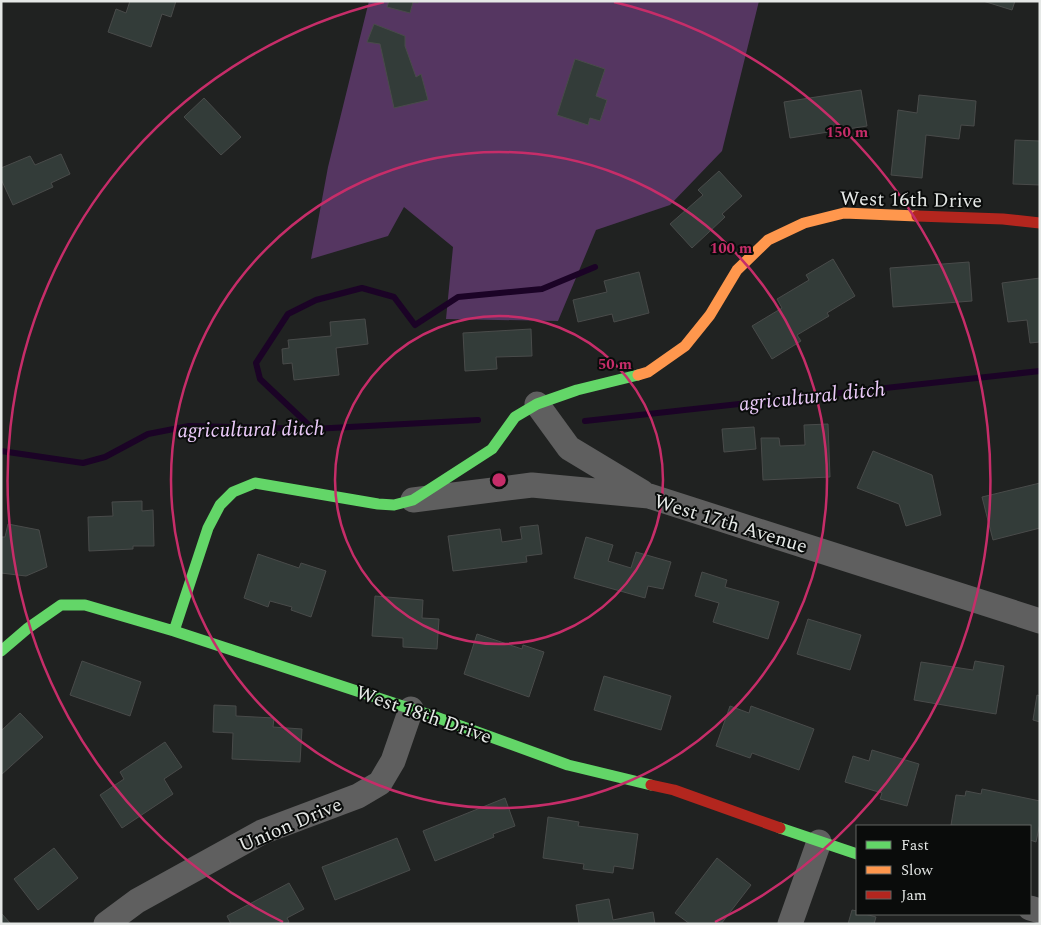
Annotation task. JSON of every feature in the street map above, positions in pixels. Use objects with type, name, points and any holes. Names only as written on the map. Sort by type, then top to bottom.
[{"type":"street","name":"West 16th Drive","points":[[174,631],[208,528],[220,505],[233,492],[255,483],[378,504],[394,505],[413,500],[492,449],[516,417],[537,404],[577,390],[648,372],[663,362],[685,346],[710,315],[737,270],[768,240],[804,222],[844,213],[1003,219],[1040,223]]},
{"type":"street","points":[[537,404],[569,448],[649,496]]},
{"type":"street","name":"West 17th Avenue","points":[[413,500],[532,484],[649,496],[1040,621]]},
{"type":"street","name":"West 18th Drive","points":[[1,651],[28,628],[61,605],[85,605],[174,631],[411,709],[568,765],[674,790],[856,854]]},
{"type":"street","name":"Union Drive","points":[[106,924],[137,901],[262,832],[358,796],[380,783],[393,761],[411,709]]},
{"type":"street","points":[[790,924],[819,842]]},
{"type":"shaded area","points":[[369,1],[759,1],[722,151],[670,205],[596,230],[558,321],[446,319],[453,247],[404,207],[388,236],[311,259],[328,167]]},
{"type":"building","points":[[130,1],[176,1],[171,17],[162,14],[151,47],[108,32],[116,9],[126,13]]},
{"type":"building","points":[[389,1],[418,1],[418,3],[413,2],[410,13],[387,7]]},
{"type":"building","points":[[983,1],[1015,1],[1012,10]]},
{"type":"building","points":[[374,24],[405,36],[405,46],[416,77],[421,74],[428,100],[394,108],[380,44],[367,42]]},
{"type":"building","points":[[575,59],[605,69],[596,96],[607,100],[600,121],[590,118],[588,125],[557,115]]},
{"type":"building","points":[[861,90],[867,126],[790,138],[784,102]]},
{"type":"building","points":[[919,95],[976,101],[974,126],[961,125],[959,139],[926,135],[922,178],[891,175],[898,110],[917,113]]},
{"type":"building","points":[[204,98],[241,137],[221,155],[184,117]]},
{"type":"building","points":[[1015,140],[1040,141],[1040,185],[1013,184]]},
{"type":"building","points":[[61,154],[70,174],[51,183],[53,187],[13,205],[1,179],[1,168],[30,156],[35,165]]},
{"type":"building","points":[[719,171],[742,196],[722,214],[725,217],[692,248],[670,224],[703,195],[698,190]]},
{"type":"building","points":[[833,259],[855,296],[827,313],[829,316],[797,335],[801,341],[772,359],[752,326],[782,308],[777,299],[809,280],[806,275]]},
{"type":"building","points":[[969,262],[972,301],[893,307],[890,268]]},
{"type":"building","points":[[639,272],[649,313],[614,322],[612,314],[578,322],[573,300],[607,292],[604,281]]},
{"type":"building","points":[[1040,278],[1040,342],[1030,343],[1027,320],[1008,322],[1002,283]]},
{"type":"building","points":[[365,319],[368,344],[336,348],[339,375],[294,380],[292,363],[283,364],[282,349],[289,348],[288,340],[331,336],[330,322]]},
{"type":"building","points":[[531,329],[532,356],[496,357],[497,369],[465,371],[463,333]]},
{"type":"building","points":[[828,424],[830,477],[763,480],[761,438],[779,438],[780,446],[805,445],[804,425]]},
{"type":"building","points":[[754,427],[756,449],[724,452],[722,429]]},
{"type":"building","points":[[873,451],[932,475],[941,515],[906,526],[899,504],[857,488]]},
{"type":"building","points":[[1040,483],[1040,528],[993,540],[982,497]]},
{"type":"building","points":[[142,501],[142,511],[153,510],[154,546],[133,546],[133,549],[89,551],[88,517],[113,516],[112,502]]},
{"type":"building","points":[[8,524],[39,530],[47,567],[26,576],[1,573],[1,537],[5,537]]},
{"type":"building","points":[[538,525],[542,554],[526,556],[527,562],[453,571],[448,536],[500,529],[502,542],[522,539],[520,527]]},
{"type":"building","points":[[586,537],[613,545],[608,561],[631,568],[636,552],[671,562],[663,589],[648,586],[645,598],[574,578]]},
{"type":"building","points":[[258,554],[299,568],[301,563],[326,571],[311,617],[291,610],[292,607],[270,601],[268,607],[244,598]]},
{"type":"building","points":[[702,572],[727,580],[725,587],[779,602],[768,639],[713,622],[719,603],[695,596]]},
{"type":"building","points":[[375,596],[423,600],[422,618],[439,619],[437,649],[403,647],[403,638],[372,636]]},
{"type":"building","points":[[808,619],[861,635],[850,670],[797,654]]},
{"type":"building","points":[[477,634],[522,649],[523,645],[544,652],[529,697],[464,674]]},
{"type":"building","points":[[82,661],[141,682],[130,716],[70,695]]},
{"type":"building","points":[[975,661],[1004,666],[996,714],[914,700],[921,662],[973,670]]},
{"type":"building","points":[[604,676],[671,696],[661,730],[594,710]]},
{"type":"building","points":[[1037,695],[1040,696],[1040,722],[1033,720]]},
{"type":"building","points":[[214,705],[236,706],[236,716],[274,718],[273,727],[302,729],[300,762],[232,759],[233,733],[213,732]]},
{"type":"building","points":[[730,706],[749,713],[751,706],[814,729],[799,770],[752,753],[750,758],[716,746]]},
{"type":"building","points":[[20,713],[43,737],[1,775],[1,731]]},
{"type":"building","points":[[165,742],[182,767],[164,779],[173,794],[122,828],[100,795],[124,779],[120,772]]},
{"type":"building","points":[[872,750],[919,764],[907,806],[880,799],[882,793],[845,782],[853,756],[869,761]]},
{"type":"building","points":[[982,789],[1040,801],[1040,823],[1036,842],[1031,840],[1031,825],[951,825],[956,795],[965,796],[966,791],[981,794]]},
{"type":"building","points":[[505,798],[515,826],[493,834],[494,837],[435,861],[423,831]]},
{"type":"building","points":[[548,817],[579,822],[578,826],[638,834],[633,869],[614,866],[613,873],[583,869],[584,864],[543,858]]},
{"type":"building","points":[[397,838],[410,870],[335,900],[322,867]]},
{"type":"building","points":[[54,848],[78,878],[38,910],[14,879]]},
{"type":"building","points":[[717,858],[751,885],[721,924],[690,924],[675,913]]},
{"type":"building","points":[[289,883],[304,909],[287,918],[289,922],[286,924],[231,924],[227,916]]},
{"type":"building","points":[[609,899],[613,920],[653,912],[655,924],[579,924],[576,905]]},
{"type":"building","points":[[852,910],[856,911],[856,915],[876,917],[874,924],[848,924]]},
{"type":"building","points":[[1,913],[11,924],[1,924]]},
{"type":"waterway","points":[[313,429],[260,379],[256,363],[288,314],[316,300],[362,288],[394,297],[415,325],[458,297],[542,289],[595,267]]},
{"type":"waterway","name":"agricultural ditch","points":[[585,421],[1040,371]]},
{"type":"waterway","name":"agricultural ditch","points":[[1,451],[83,463],[105,457],[148,434],[189,426],[313,429],[478,420]]},
{"type":"traffic: fast","points":[[174,631],[208,528],[220,505],[233,492],[255,483],[378,504],[394,505],[413,500],[492,449],[515,417],[537,404],[577,390],[638,375]]},
{"type":"traffic: fast","points":[[1,651],[28,628],[61,605],[85,605],[174,631],[433,716],[568,765],[651,785]]},
{"type":"traffic: fast","points":[[780,828],[856,854]]},
{"type":"traffic: slow","points":[[638,375],[648,372],[685,346],[710,315],[737,270],[768,240],[804,223],[844,213],[917,216]]},
{"type":"traffic: jam","points":[[917,216],[1003,219],[1040,223]]},
{"type":"traffic: jam","points":[[651,785],[674,790],[780,828]]}]
